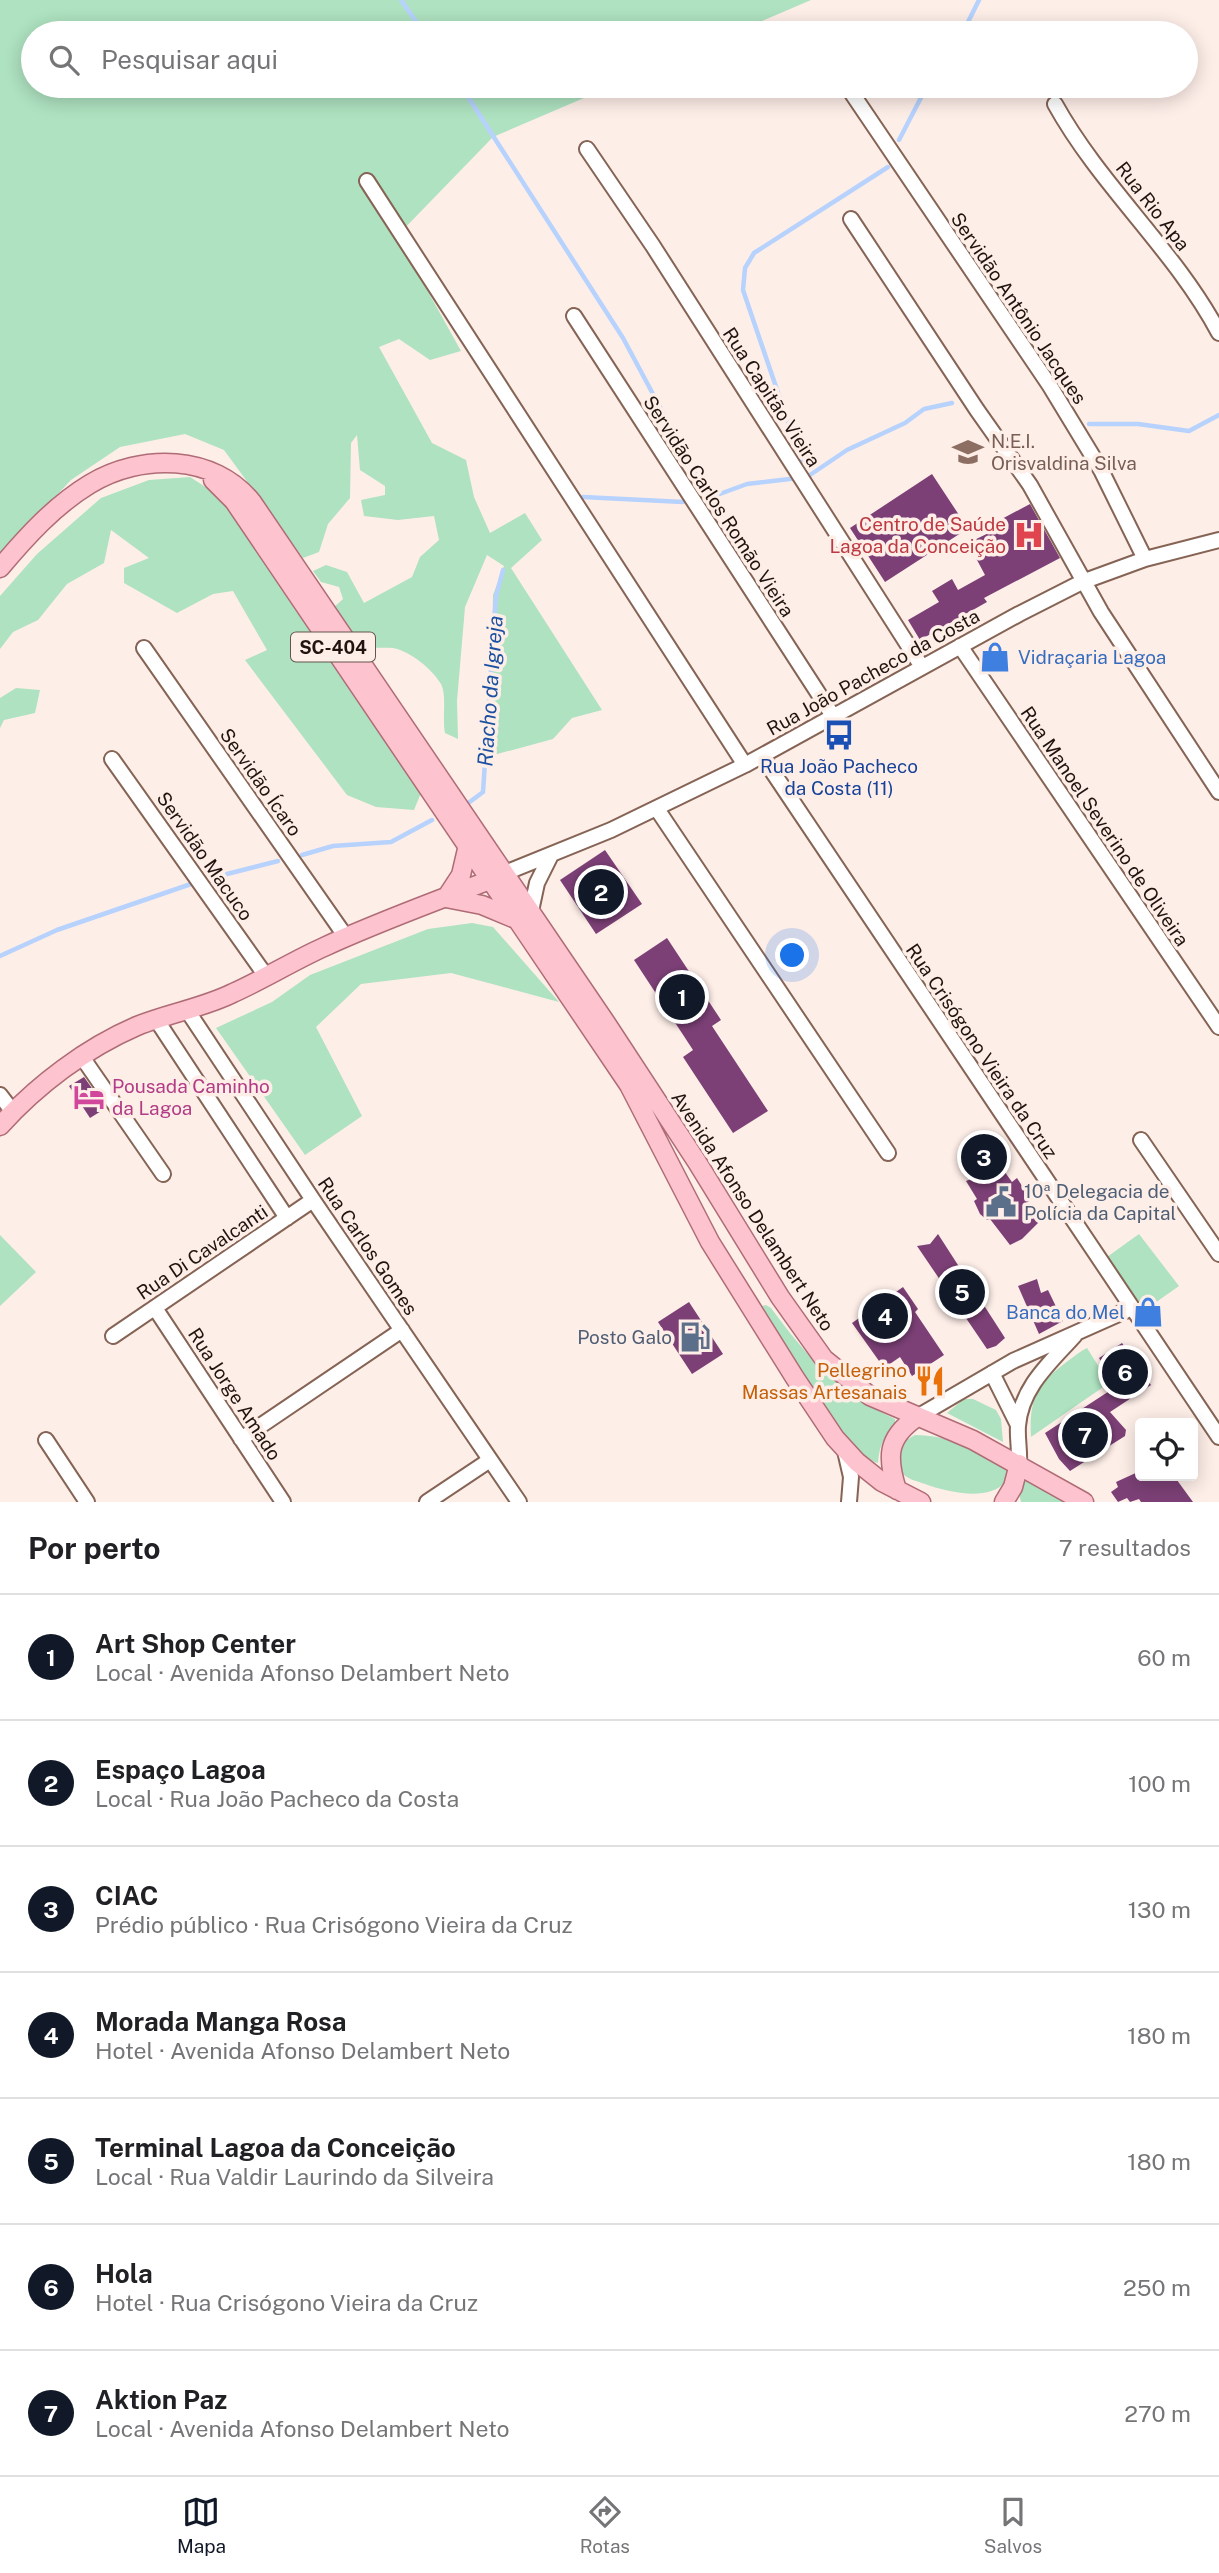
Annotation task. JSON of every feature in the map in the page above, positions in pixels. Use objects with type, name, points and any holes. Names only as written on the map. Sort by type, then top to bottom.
[{"type":"main road","name":"SC-404","points":[[0,568],[24,539],[69,499],[92,483],[137,465],[184,464],[204,468],[228,479],[252,502],[498,876]]},
{"type":"main road","name":"SC-404","points":[[184,464],[217,483],[234,501],[468,845],[498,876]]},
{"type":"main road","points":[[446,898],[461,875],[468,845]]},
{"type":"main road","points":[[0,1126],[13,1112],[82,1057],[121,1033],[234,993],[346,937],[498,876]]},
{"type":"main road","name":"Avenida Afonso Delambert Neto","points":[[498,876],[629,1085],[703,1229],[795,1378],[845,1451],[897,1490],[922,1502]]},
{"type":"main road","points":[[446,898],[524,916]]},
{"type":"main road","name":"Avenida Afonso Delambert Neto","points":[[524,916],[684,1141],[780,1297],[824,1359],[870,1396],[974,1440],[1084,1502]]},
{"type":"main road","points":[[703,1229],[737,1229]]},
{"type":"main road","points":[[897,1490],[889,1465],[891,1450],[906,1424],[917,1417]]},
{"type":"main road","points":[[1004,1502],[1013,1487],[1019,1464]]},
{"type":"street","name":"Servidão Antônio Jacques","points":[[856,98],[1049,386],[1101,470],[1145,559]]},
{"type":"street","name":"Rua Rio Apa","points":[[1055,104],[1079,143],[1192,287],[1219,333]]},
{"type":"street","name":"Rua Capitão Vieira","points":[[587,149],[653,246],[922,667]]},
{"type":"street","points":[[367,181],[745,765]]},
{"type":"street","points":[[851,219],[1030,485],[1082,582],[1219,792]]},
{"type":"street","name":"Servidão Carlos Romão Vieira","points":[[574,316],[833,716]]},
{"type":"street","name":"Rua João Pacheco da Costa","points":[[498,876],[657,809],[745,765],[1082,582],[1145,559],[1219,540]]},
{"type":"street","name":"Rua Manoel Severino de Oliveira","points":[[960,646],[1219,1027]]},
{"type":"street","name":"Servidão Ícaro","points":[[144,648],[346,937]]},
{"type":"street","name":"Rua Crisógono Vieira da Cruz","points":[[762,756],[1219,1437]]},
{"type":"street","name":"Servidão Macuco","points":[[112,760],[266,976]]},
{"type":"street","points":[[657,809],[888,1153]]},
{"type":"street","points":[[524,916],[551,855]]},
{"type":"street","name":"Rua Carlos Gomes","points":[[187,1010],[519,1502]]},
{"type":"street","points":[[156,1019],[288,1218]]},
{"type":"street","points":[[82,1057],[163,1174]]},
{"type":"street","points":[[0,1095],[13,1112]]},
{"type":"street","points":[[1142,1140],[1219,1254]]},
{"type":"street","name":"Rua Di Cavalcanti","points":[[113,1336],[313,1200]]},
{"type":"street","name":"Rua Jorge Amado","points":[[155,1308],[283,1502]]},
{"type":"street","points":[[917,1417],[992,1373],[1132,1308]]},
{"type":"street","points":[[241,1439],[402,1330]]},
{"type":"street","points":[[1019,1464],[1018,1426],[1023,1400],[1031,1385],[1078,1332]]},
{"type":"street","points":[[992,1373],[1018,1426]]},
{"type":"street","points":[[46,1440],[87,1502]]},
{"type":"street","points":[[845,1451],[851,1477],[849,1502]]},
{"type":"street","points":[[427,1502],[490,1460]]},
{"type":"green space","points":[[0,0],[811,0],[762,21],[21,21],[21,98],[584,98],[493,137],[397,236],[461,351],[430,360],[399,339],[379,347],[432,443],[466,460],[474,497],[490,533],[525,513],[542,540],[511,568],[602,710],[572,718],[553,739],[490,756],[493,595],[504,566],[487,555],[465,607],[457,701],[458,739],[445,733],[443,689],[426,667],[400,650],[366,646],[351,634],[332,609],[343,599],[339,587],[321,582],[313,571],[326,565],[347,572],[364,603],[412,577],[420,557],[439,540],[434,516],[398,520],[364,516],[361,500],[385,495],[385,486],[360,470],[357,435],[351,443],[350,498],[328,524],[319,552],[303,558],[224,450],[185,434],[120,447],[71,480],[0,555]]},
{"type":"green space","points":[[190,477],[221,497],[421,793],[414,810],[376,807],[347,795],[245,660],[267,650],[233,591],[213,594],[177,613],[124,583],[124,568],[149,558],[111,530],[104,563],[67,584],[38,620],[13,632],[0,649],[0,596],[37,554],[101,498],[149,480]]},
{"type":"green space","points":[[16,688],[40,690],[35,713],[4,720],[0,728],[0,698]]},
{"type":"green space","points":[[472,923],[493,927],[559,1002],[451,973],[361,984],[316,1027],[362,1116],[305,1155],[216,1028],[272,1002],[310,975],[428,929]]},
{"type":"green space","points":[[1139,1234],[1179,1286],[1145,1310],[1107,1257]]},
{"type":"green space","points":[[0,1235],[36,1272],[0,1306]]},
{"type":"green space","points":[[766,1305],[826,1372],[857,1398],[895,1419],[895,1424],[881,1447],[878,1463],[864,1455],[832,1418],[762,1306]]},
{"type":"green space","points":[[1087,1348],[1109,1383],[1031,1437],[1033,1404],[1041,1387],[1054,1372]]},
{"type":"green space","points":[[964,1399],[973,1399],[996,1410],[1001,1419],[1003,1442],[947,1413]]},
{"type":"green space","points":[[915,1435],[951,1441],[984,1455],[1006,1467],[1008,1474],[1005,1482],[989,1492],[967,1494],[908,1478],[903,1474],[897,1460],[899,1450]]},
{"type":"green space","points":[[1027,1475],[1073,1502],[1021,1502],[1019,1493]]},
{"type":"building","points":[[932,474],[959,515],[955,517],[964,531],[885,582],[850,528]]},
{"type":"building","points":[[1030,504],[1060,558],[984,598],[987,602],[920,640],[908,620],[939,602],[932,591],[952,579],[958,590],[985,575],[968,543],[1001,527],[998,521]]},
{"type":"building","points":[[605,850],[642,904],[596,934],[560,880]]},
{"type":"building","points":[[667,938],[721,1020],[712,1026],[768,1111],[733,1133],[683,1057],[693,1050],[634,960]]},
{"type":"building","name":"Pousada Caminho da Lagoa","points":[[84,1077],[106,1108],[90,1118],[69,1086]]},
{"type":"building","name":"10ª Delegacia de Polícia da Capital","points":[[997,1161],[1012,1182],[1017,1178],[1031,1200],[1026,1203],[1039,1222],[1022,1239],[1010,1245],[990,1219],[987,1220],[980,1214],[974,1201],[977,1199],[966,1181],[981,1175]]},
{"type":"building","points":[[938,1234],[1005,1338],[996,1346],[987,1349],[917,1246],[930,1244]]},
{"type":"building","points":[[1037,1279],[1041,1293],[1048,1290],[1063,1321],[1039,1334],[1018,1286]]},
{"type":"building","points":[[903,1287],[918,1309],[915,1312],[944,1355],[912,1376],[900,1357],[884,1368],[852,1323]]},
{"type":"building","points":[[689,1302],[723,1354],[692,1374],[658,1322]]},
{"type":"building","points":[[1122,1343],[1151,1385],[1110,1412],[1126,1430],[1125,1436],[1070,1471],[1059,1459],[1045,1433],[1117,1386],[1099,1358]]},
{"type":"building","points":[[1135,1473],[1135,1481],[1178,1481],[1193,1502],[1141,1502],[1139,1499],[1130,1502],[1127,1498],[1118,1502],[1111,1492],[1118,1487],[1116,1482]]},
{"type":"waterway","points":[[401,0],[416,21]]},
{"type":"waterway","points":[[968,21],[979,0]]},
{"type":"waterway","points":[[469,98],[623,338],[707,495],[706,499],[747,484],[807,477],[847,450],[905,423],[924,409],[952,403]]},
{"type":"waterway","points":[[899,140],[921,98]]},
{"type":"waterway","points":[[806,475],[743,290],[745,268],[754,253],[888,167]]},
{"type":"waterway","name":"Riacho da Igreja","points":[[1089,424],[1138,424],[1189,431],[1219,415]]},
{"type":"waterway","name":"Riacho da Igreja","points":[[583,497],[683,502]]},
{"type":"waterway","name":"Riacho da Igreja","points":[[467,804],[483,792],[496,596],[503,570]]},
{"type":"waterway","name":"Riacho da Igreja","points":[[302,855],[333,846],[391,842],[432,820]]},
{"type":"waterway","name":"Riacho da Igreja","points":[[227,874],[278,861]]},
{"type":"waterway","name":"Riacho da Igreja","points":[[0,956],[57,930],[191,884]]},
{"type":"place","name":"N.E.I. Orisvaldina Silva","points":[[968,452]]},
{"type":"place","name":"Centro de Saúde Lagoa da Conceição","points":[[1029,535]]},
{"type":"place","name":"Vidraçaria Lagoa","points":[[995,657]]},
{"type":"place","name":"Rua João Pacheco da Costa (11)","points":[[839,735]]},
{"type":"place","name":"Espaço Lagoa","points":[[601,892]]},
{"type":"place","name":"Art Shop Center","points":[[682,997]]},
{"type":"place","name":"Pousada Caminho da Lagoa","points":[[89,1097]]},
{"type":"place","name":"CIAC","points":[[984,1157]]},
{"type":"place","name":"10ª Delegacia de Polícia da Capital","points":[[1001,1202]]},
{"type":"place","name":"Terminal Lagoa da Conceição","points":[[962,1292]]},
{"type":"place","name":"Banca do Mel","points":[[1148,1312]]},
{"type":"place","name":"Morada Manga Rosa","points":[[885,1316]]},
{"type":"place","name":"Posto Galo","points":[[695,1337]]},
{"type":"place","name":"Hola","points":[[1125,1372]]},
{"type":"place","name":"Pellegrino Massas Artesanais","points":[[930,1381]]},
{"type":"place","name":"Aktion Paz","points":[[1085,1435]]}]
